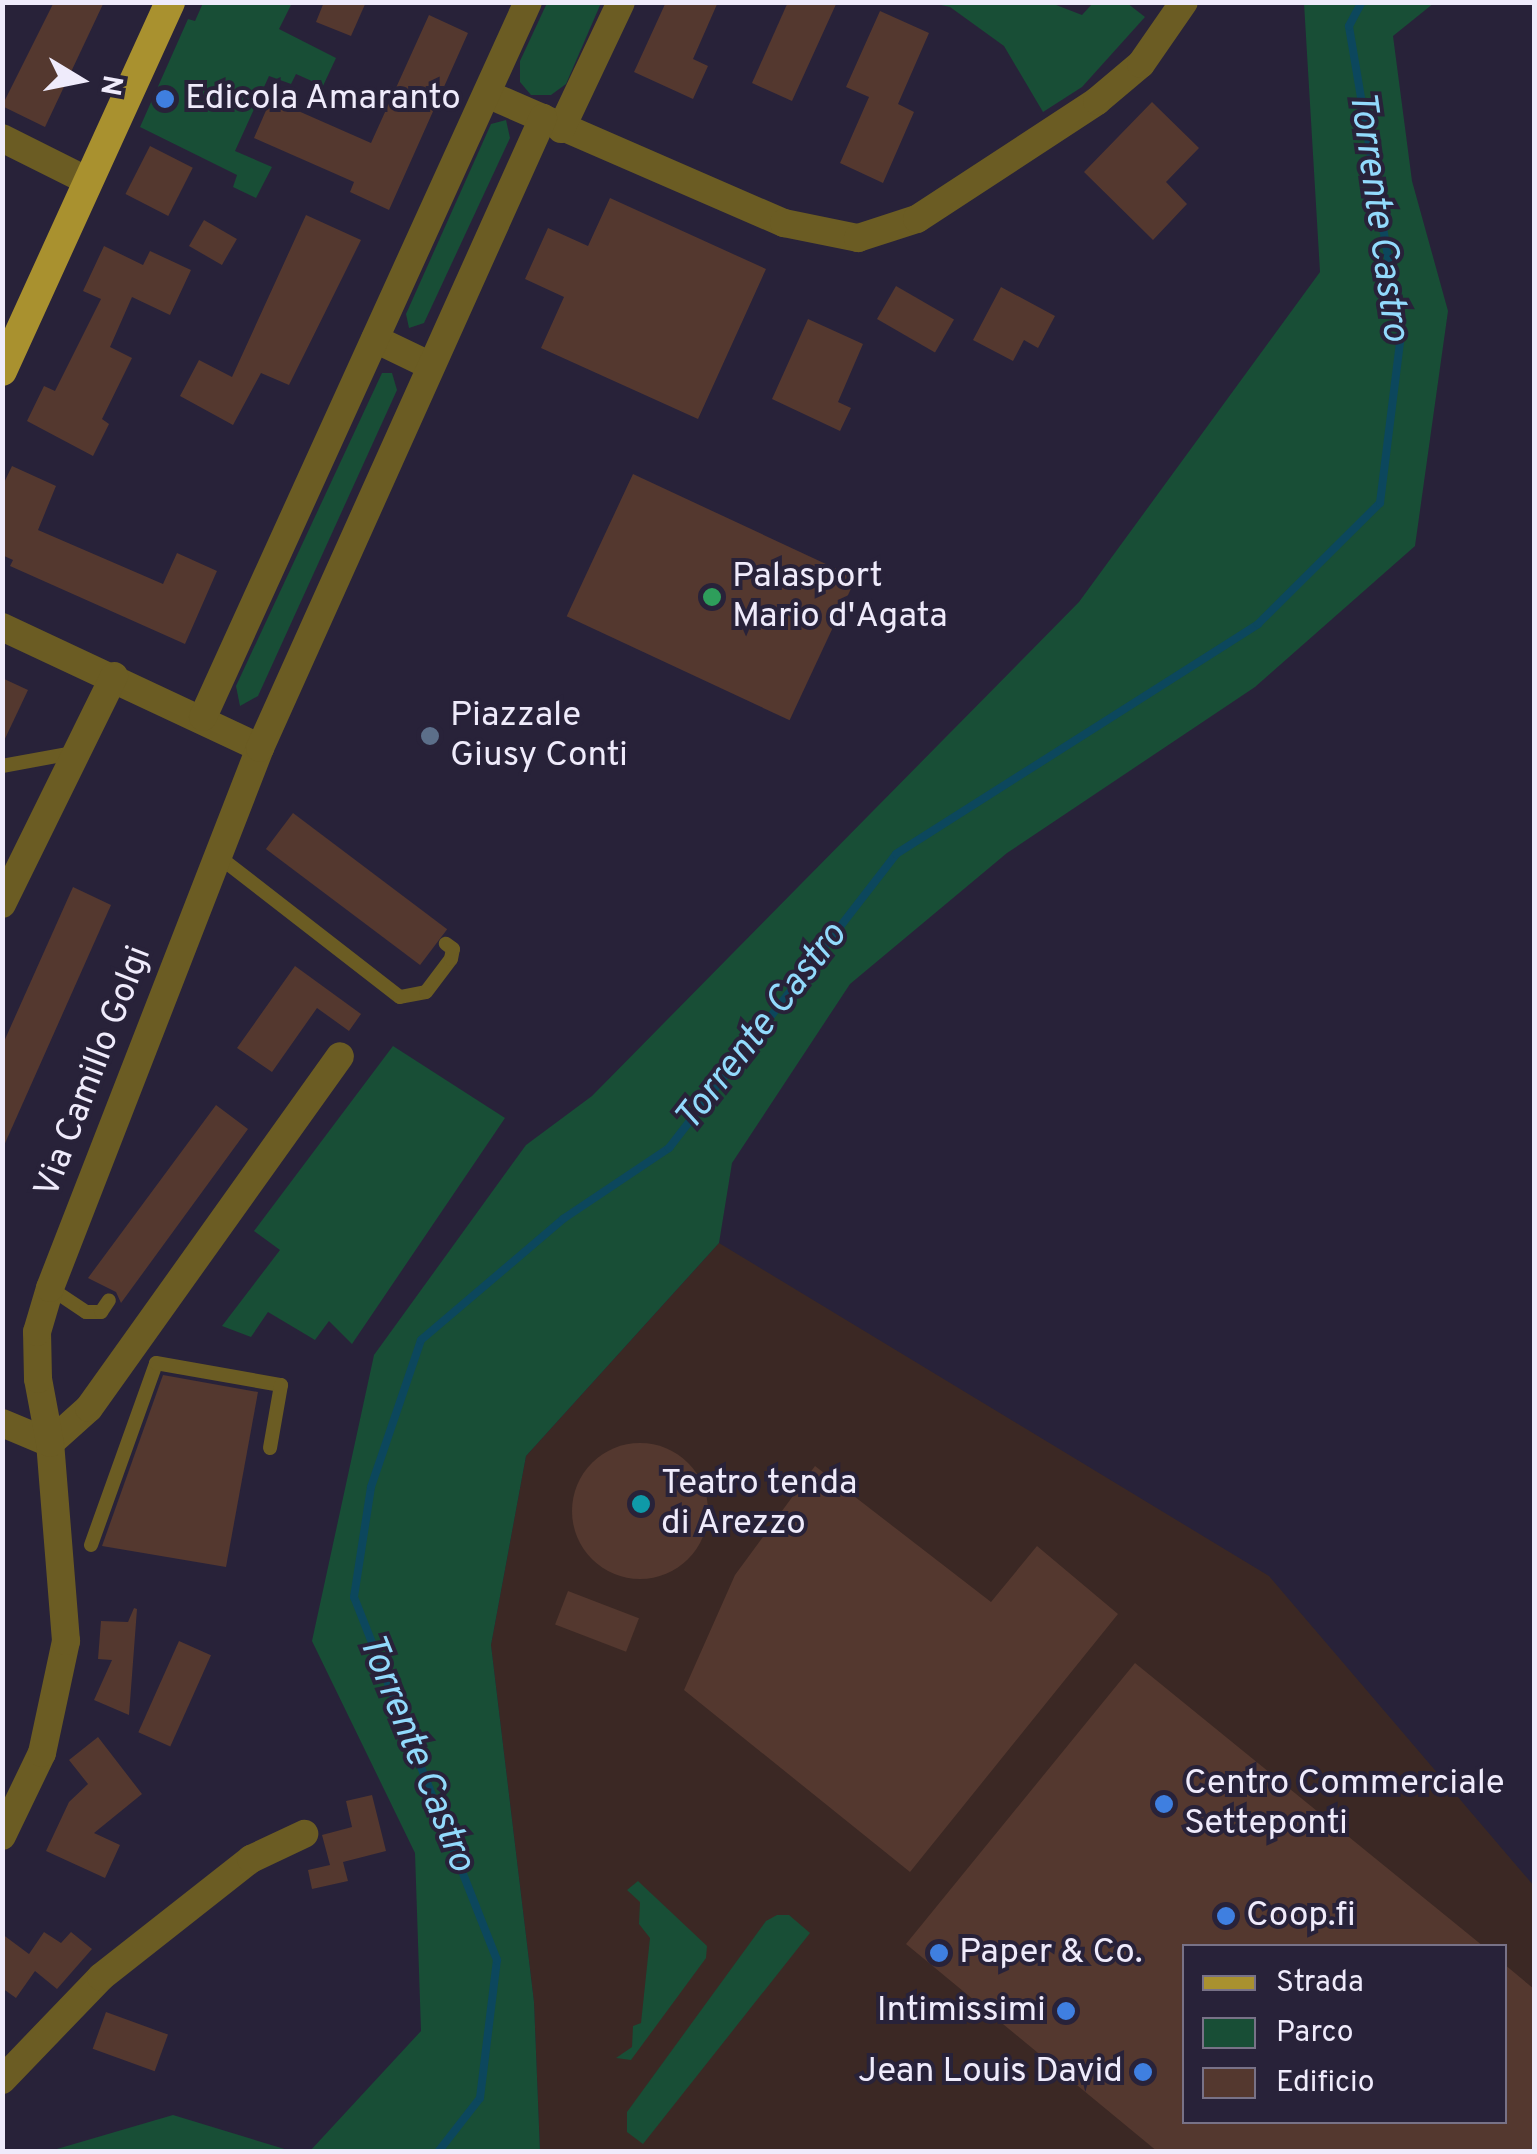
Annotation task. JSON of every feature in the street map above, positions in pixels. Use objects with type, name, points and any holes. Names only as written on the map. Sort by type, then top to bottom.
[{"type":"main road","points":[[2,371],[170,2]]},
{"type":"street","points":[[202,717],[528,2]]},
{"type":"street","name":"Via Camillo Golgi","points":[[2,1836],[42,1753],[66,1641],[50,1443],[36,1332],[50,1288],[260,748],[432,366],[552,124],[620,2]]},
{"type":"street","points":[[487,94],[784,224],[832,236],[885,234],[1097,101],[1141,64],[1184,2]]},
{"type":"street","points":[[2,138],[88,182]]},
{"type":"street","points":[[376,339],[432,366]]},
{"type":"street","points":[[2,627],[202,717],[260,748]]},
{"type":"street","points":[[2,904],[114,676]]},
{"type":"street","points":[[2,1423],[50,1443],[89,1408],[340,1056]]},
{"type":"street","points":[[2,2080],[101,1977],[251,1859],[304,1834]]},
{"type":"lane","points":[[2,766],[78,752]]},
{"type":"lane","points":[[218,856],[400,997],[426,992],[451,960],[452,948],[446,944]]},
{"type":"lane","points":[[50,1288],[86,1312],[101,1312],[109,1300]]},
{"type":"lane","points":[[91,1546],[156,1364],[280,1385],[270,1448]]},
{"type":"shaded area","points":[[719,1243],[1269,1576],[1534,1886],[1534,2151],[540,2151],[534,2002],[491,1645],[526,1456]]},
{"type":"green space","points":[[203,3],[292,3],[279,29],[336,58],[323,86],[296,74],[291,84],[269,76],[235,151],[272,167],[256,198],[233,187],[237,175],[140,127],[188,19],[195,21]]},
{"type":"green space","points":[[547,3],[601,3],[566,84],[551,95],[531,95],[520,82],[520,61]]},
{"type":"green space","points":[[932,3],[1051,3],[1082,15],[1093,3],[1127,3],[1145,17],[1082,87],[1043,112],[1004,46],[950,7]]},
{"type":"green space","points":[[1304,3],[1434,3],[1393,36],[1412,181],[1448,311],[1415,546],[1255,687],[1007,853],[850,984],[732,1163],[719,1243],[526,1456],[491,1645],[534,2002],[540,2151],[310,2151],[421,2031],[415,1853],[312,1641],[374,1355],[526,1145],[592,1096],[1079,602],[1320,272]]},
{"type":"green space","points":[[506,120],[510,138],[424,323],[409,328],[406,314],[491,124]]},
{"type":"green space","points":[[382,373],[392,373],[397,390],[258,696],[240,706],[236,686]]},
{"type":"green space","points":[[393,1046],[505,1118],[352,1344],[329,1321],[315,1340],[268,1312],[251,1337],[222,1326],[280,1250],[254,1231]]},
{"type":"green space","points":[[638,1881],[707,1946],[706,1958],[631,2060],[616,2058],[632,2047],[633,2026],[641,2023],[650,1938],[639,1924],[640,1902],[627,1890]]},
{"type":"green space","points":[[777,1915],[789,1915],[810,1933],[643,2144],[627,2132],[627,2112],[766,1921]]},
{"type":"green space","points":[[173,2115],[291,2151],[50,2151]]},
{"type":"building","points":[[54,2],[104,2],[45,127],[2,106]]},
{"type":"building","points":[[324,2],[366,2],[351,36],[316,22]]},
{"type":"building","points":[[666,2],[718,2],[693,59],[708,66],[693,99],[634,72]]},
{"type":"building","points":[[788,2],[837,2],[792,101],[752,83]]},
{"type":"building","points":[[880,11],[929,33],[898,104],[914,112],[883,183],[840,163],[869,97],[846,87]]},
{"type":"building","points":[[429,15],[468,33],[389,210],[350,192],[354,182],[254,138],[271,99],[371,143]]},
{"type":"building","points":[[1152,102],[1199,148],[1166,182],[1187,204],[1153,240],[1084,172]]},
{"type":"building","points":[[150,146],[193,168],[168,216],[125,194]]},
{"type":"building","points":[[610,198],[766,269],[698,419],[541,348],[564,297],[525,279],[548,228],[588,246]]},
{"type":"building","points":[[306,215],[361,240],[289,385],[261,373],[233,425],[180,396],[199,360],[232,377]]},
{"type":"building","points":[[204,220],[237,239],[222,265],[189,246]]},
{"type":"building","points":[[104,246],[143,265],[150,251],[191,270],[170,315],[132,297],[110,347],[132,358],[102,419],[109,424],[93,456],[27,421],[44,386],[55,391],[101,299],[83,291]]},
{"type":"building","points":[[896,286],[954,320],[935,352],[877,319]]},
{"type":"building","points":[[1001,287],[1055,316],[1038,348],[1024,340],[1013,361],[973,340]]},
{"type":"building","points":[[808,319],[863,344],[838,402],[851,408],[840,431],[772,399]]},
{"type":"building","points":[[12,466],[56,486],[38,530],[163,584],[177,553],[217,571],[185,644],[10,566],[13,560],[2,555],[2,487]]},
{"type":"building","name":"Palasport Mario d'Agata","points":[[633,474],[856,578],[790,720],[567,616]]},
{"type":"building","points":[[2,678],[28,690],[2,745]]},
{"type":"building","points":[[293,813],[447,929],[420,965],[266,849]]},
{"type":"building","points":[[73,887],[111,905],[2,1150],[2,1046]]},
{"type":"building","points":[[295,966],[361,1014],[349,1031],[317,1008],[272,1072],[237,1048]]},
{"type":"building","points":[[216,1105],[248,1129],[121,1303],[116,1292],[88,1278]]},
{"type":"building","points":[[163,1375],[258,1392],[226,1567],[102,1546]]},
{"type":"building","name":"Teatro tenda di Arezzo","points":[[640,1443],[666,1448],[688,1463],[703,1485],[708,1511],[703,1537],[688,1559],[666,1574],[640,1579],[614,1574],[592,1559],[577,1537],[572,1511],[577,1485],[592,1463],[614,1448]]},
{"type":"building","points":[[815,1466],[991,1602],[1037,1546],[1118,1614],[910,1872],[684,1690],[735,1575]]},
{"type":"building","points":[[568,1591],[639,1618],[626,1652],[555,1625]]},
{"type":"building","points":[[134,1608],[137,1609],[129,1715],[94,1700],[112,1660],[98,1659],[101,1621],[128,1622]]},
{"type":"building","points":[[179,1641],[211,1655],[170,1747],[138,1732]]},
{"type":"building","name":"Centro Commerciale Setteponti","points":[[1135,1663],[1481,1944],[1182,1944],[1182,2124],[1507,2124],[1507,1966],[1534,1989],[1534,2152],[1158,2152],[906,1944]]},
{"type":"building","points":[[98,1737],[142,1794],[94,1833],[120,1845],[105,1878],[46,1851],[69,1802],[88,1784],[69,1760]]},
{"type":"building","points":[[372,1795],[386,1851],[343,1862],[348,1881],[312,1889],[308,1870],[330,1865],[322,1835],[352,1827],[346,1801]]},
{"type":"building","points":[[44,1932],[61,1943],[71,1932],[92,1949],[57,1989],[35,1971],[16,1998],[2,1988],[2,1934],[29,1954]]},
{"type":"building","points":[[106,2012],[168,2035],[155,2071],[93,2049]]},
{"type":"waterway","name":"Torrente Castro","points":[[438,2152],[480,2098],[497,1960],[354,1597],[371,1487],[421,1340],[563,1219],[669,1148],[896,854],[1258,624],[1380,503],[1401,334],[1349,26],[1362,2]]},
{"type":"place","name":"Edicola Amaranto","points":[[165,99]]},
{"type":"place","name":"Palasport Mario d'Agata","points":[[712,597]]},
{"type":"place","name":"Piazzale Giusy Conti","points":[[430,736]]},
{"type":"place","name":"Teatro tenda di Arezzo","points":[[641,1504]]},
{"type":"place","name":"Centro Commerciale Setteponti","points":[[1164,1804]]},
{"type":"place","name":"Coop.fi","points":[[1226,1916]]},
{"type":"place","name":"Paper & Co.","points":[[939,1953]]},
{"type":"place","name":"Intimissimi","points":[[1066,2011]]},
{"type":"place","name":"Jean Louis David","points":[[1143,2072]]}]
